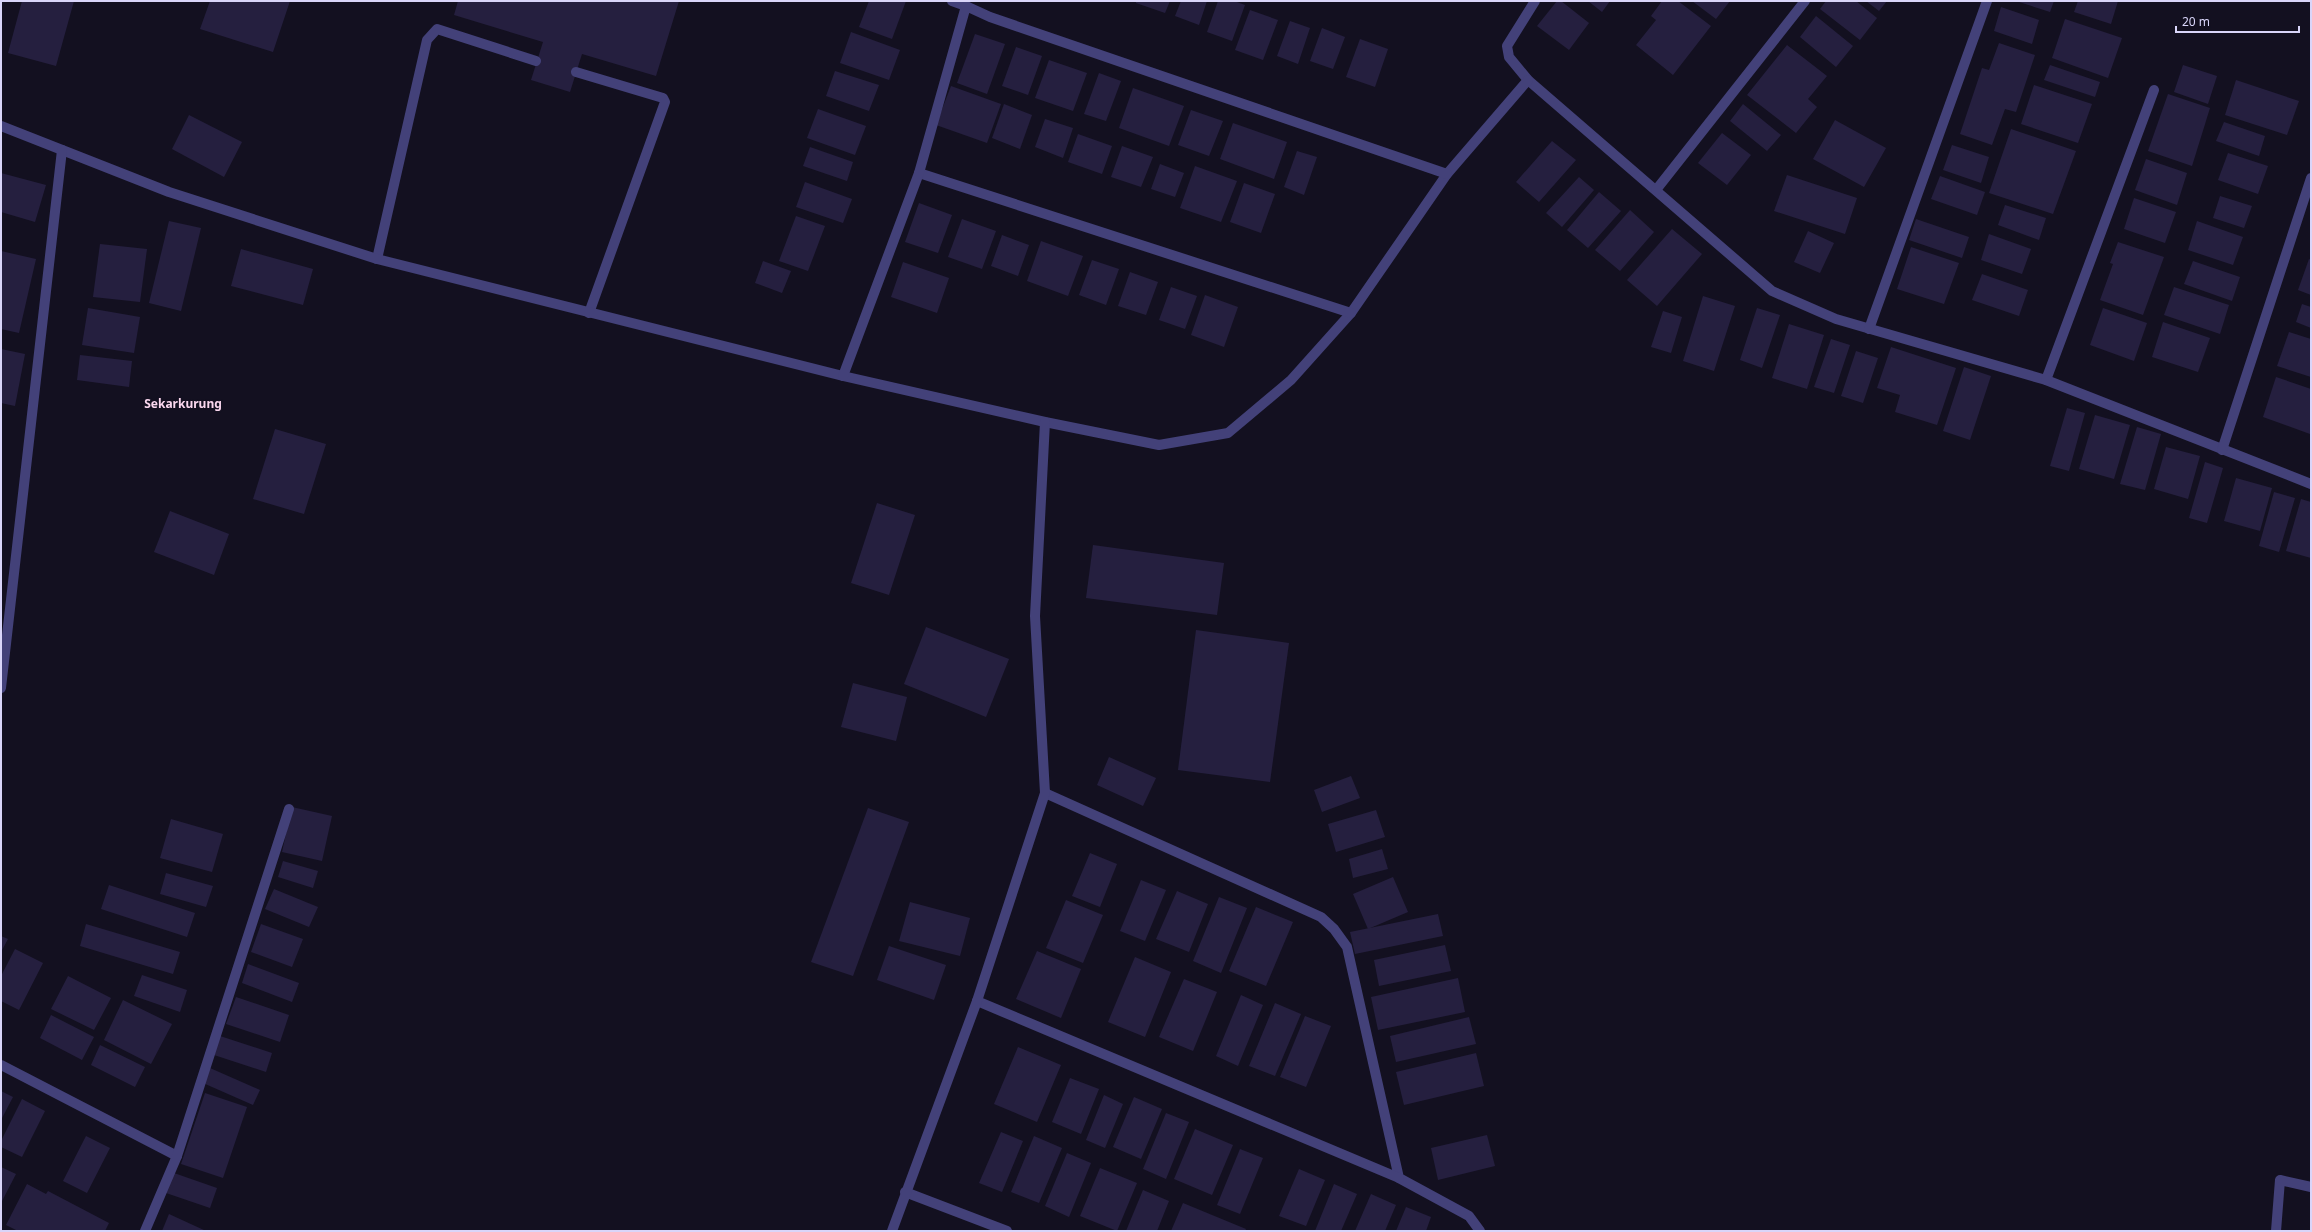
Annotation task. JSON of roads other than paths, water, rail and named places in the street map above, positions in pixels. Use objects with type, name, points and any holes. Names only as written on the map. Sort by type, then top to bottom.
[{"type":"street","points":[[952,1],[990,17],[1447,174]]},
{"type":"street","points":[[1536,1],[1507,46],[1509,57],[1528,80],[1772,292],[1836,319],[2046,380],[2311,484]]},
{"type":"street","points":[[1656,190],[1805,1]]},
{"type":"street","points":[[1869,329],[1987,1]]},
{"type":"street","points":[[843,376],[919,173],[966,6]]},
{"type":"street","points":[[377,258],[427,40],[431,33],[437,30],[536,61]]},
{"type":"street","points":[[576,72],[663,98],[665,102],[588,314]]},
{"type":"street","points":[[1,126],[169,192],[377,258],[588,314],[843,376],[1045,422],[1159,445],[1228,433],[1291,380],[1351,313],[1447,174],[1528,80]]},
{"type":"street","points":[[2046,380],[2154,90]]},
{"type":"street","points":[[1,688],[62,150]]},
{"type":"street","points":[[919,173],[1351,313]]},
{"type":"street","points":[[2222,450],[2311,178]]},
{"type":"street","points":[[892,1231],[905,1192],[977,1001],[1045,793],[1035,616],[1045,422]]},
{"type":"street","points":[[1045,793],[1321,917],[1334,929],[1347,947],[1399,1178]]},
{"type":"street","points":[[145,1231],[177,1156],[288,809]]},
{"type":"street","points":[[977,1001],[1399,1178],[1469,1216],[1480,1231]]},
{"type":"street","points":[[1,1065],[177,1156]]},
{"type":"street","points":[[2276,1231],[2280,1180],[2311,1187]]},
{"type":"street","points":[[905,1192],[1006,1231]]},
{"type":"district","name":"Sekarkurung","points":[[183,403]]}]
